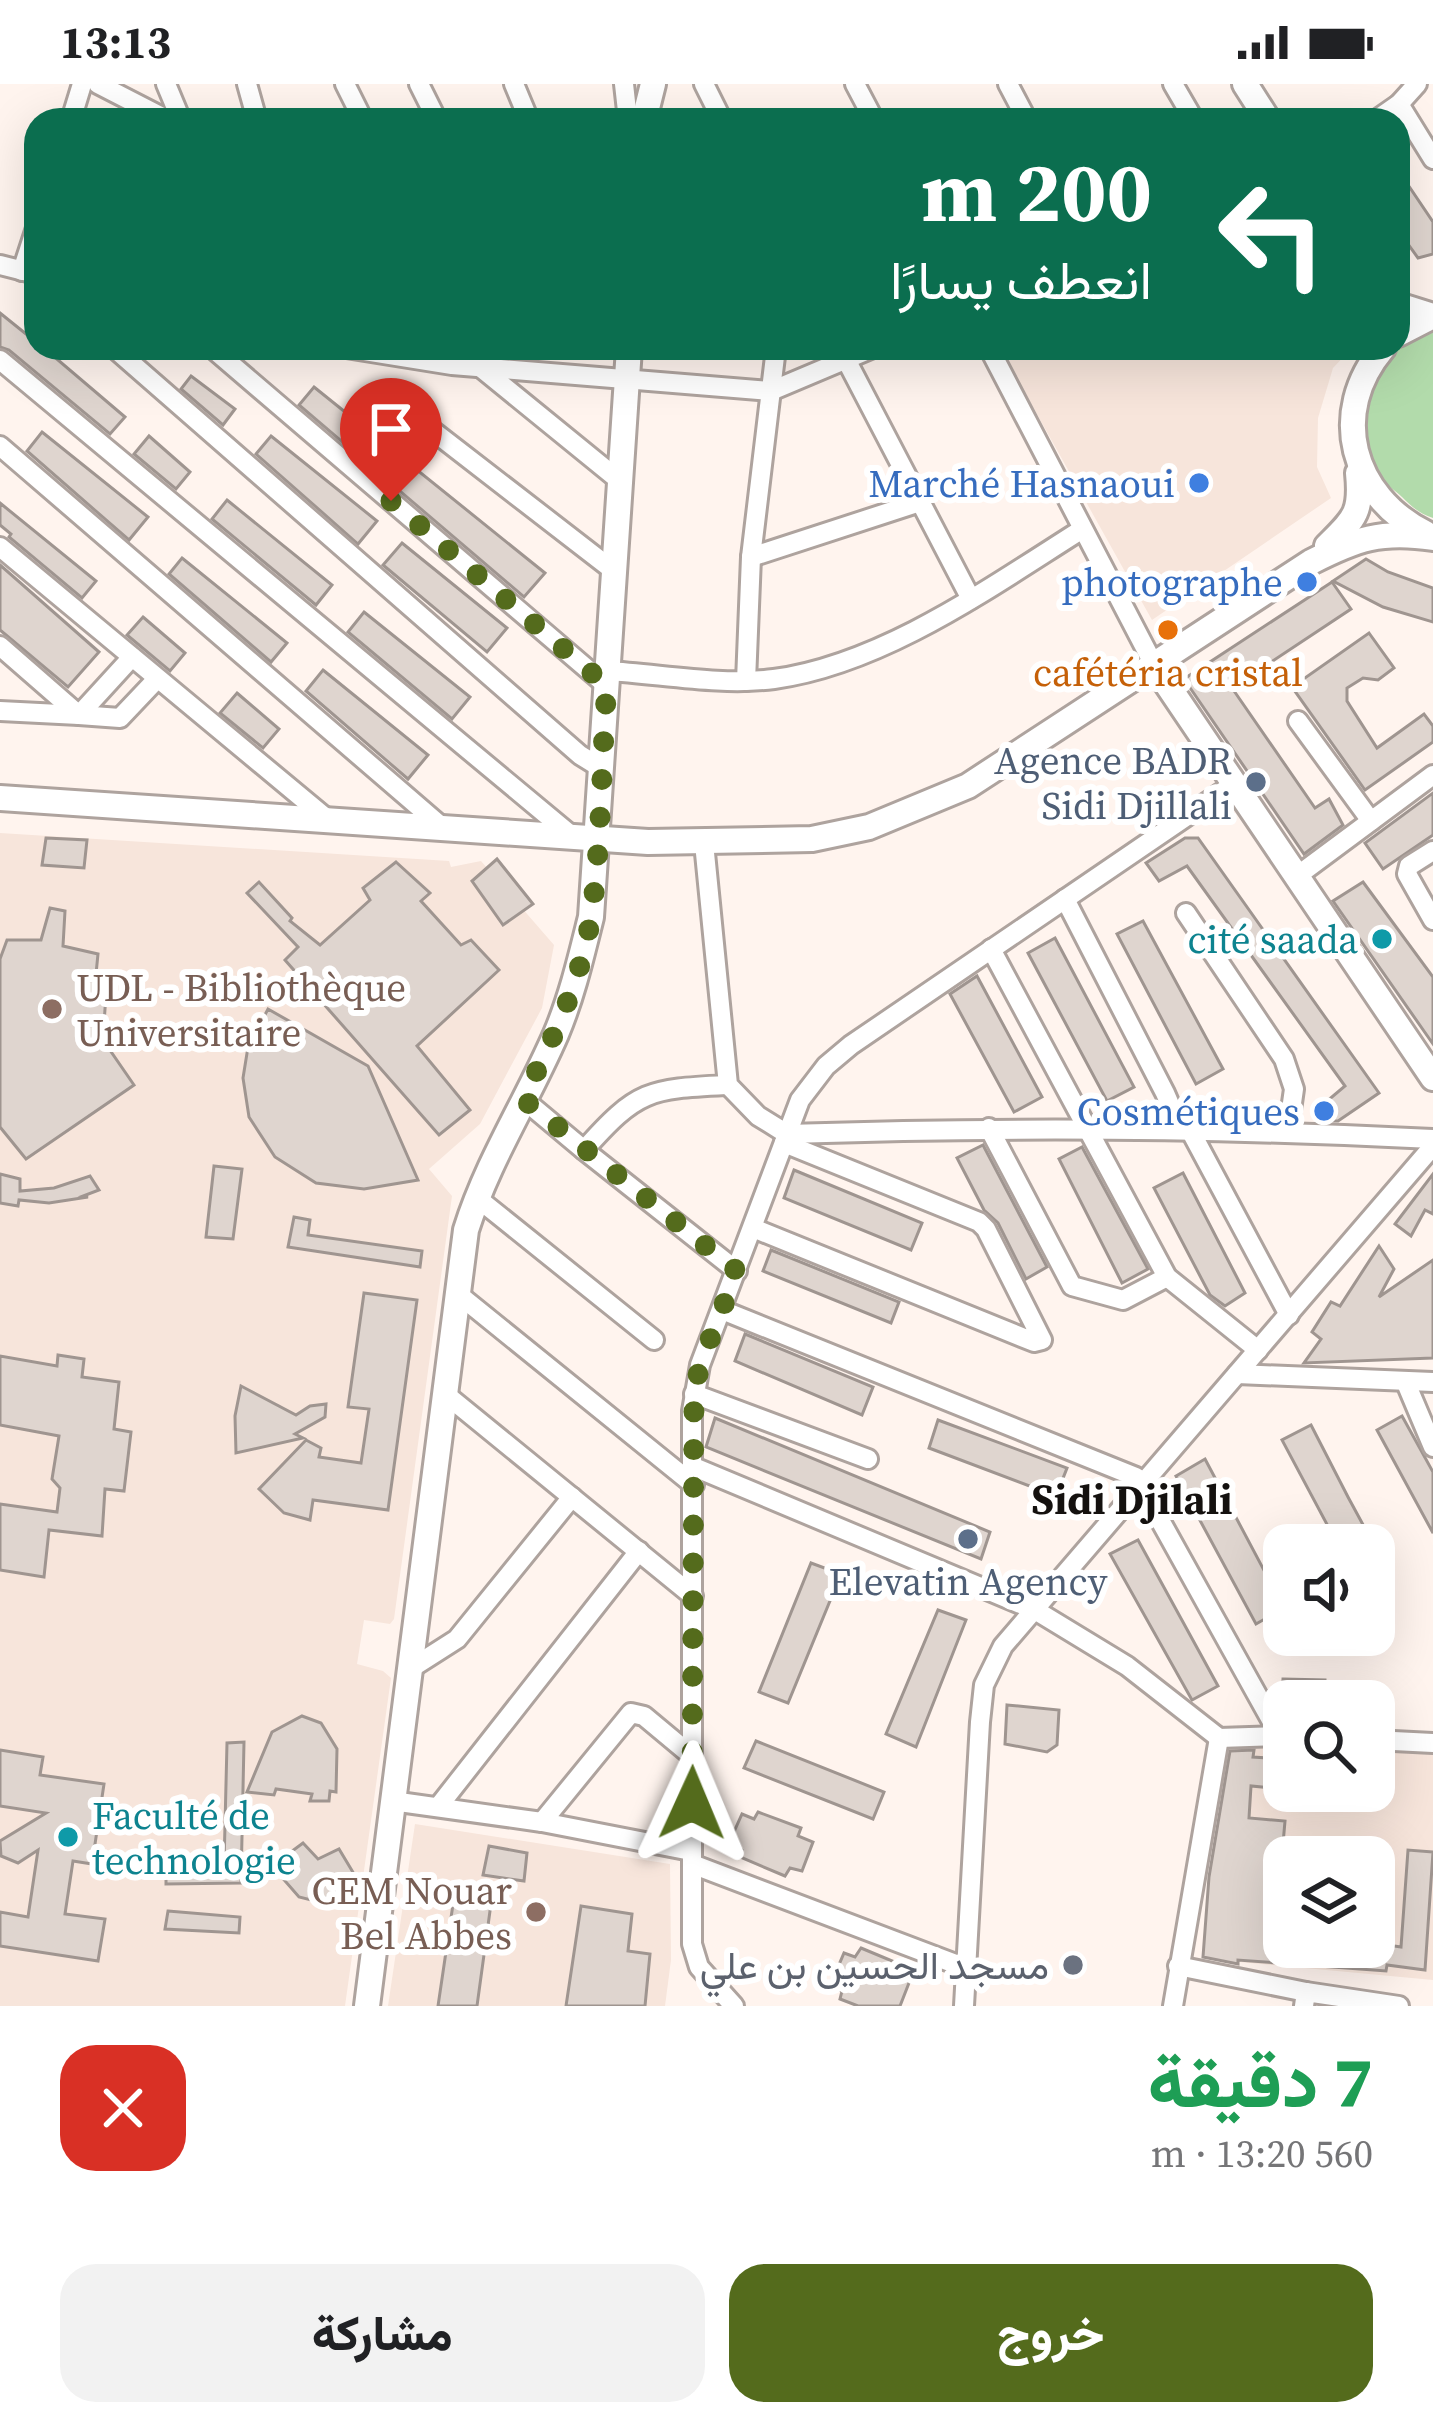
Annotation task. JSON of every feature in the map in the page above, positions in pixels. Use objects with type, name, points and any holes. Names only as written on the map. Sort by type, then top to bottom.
[{"type":"main road","points":[[368,2006],[392,1801],[419,1655],[444,1394],[466,1230],[476,1197],[574,987],[591,917],[584,837],[601,768],[628,360]]},
{"type":"main road","points":[[1311,562],[1358,513],[1361,501],[1353,418],[1360,384],[1374,360]]},
{"type":"main road","points":[[1356,453],[1373,492],[1388,509],[1433,537]]},
{"type":"main road","points":[[0,798],[584,837],[704,843],[812,839],[928,805],[1009,762],[1311,562],[1356,540],[1404,533],[1433,537]]},
{"type":"main road","points":[[1154,665],[1433,1078]]},
{"type":"street","points":[[98,84],[145,108]]},
{"type":"street","points":[[1393,108],[1417,84]]},
{"type":"street","points":[[1399,104],[1401,108]]},
{"type":"street","points":[[1410,122],[1433,159]]},
{"type":"street","points":[[0,360],[584,837]]},
{"type":"street","points":[[128,360],[580,755],[601,768]]},
{"type":"street","points":[[226,360],[607,678],[776,679],[855,655],[912,632],[1081,530]]},
{"type":"street","points":[[461,360],[480,367],[771,392],[833,360]]},
{"type":"street","points":[[746,681],[751,557],[775,360]]},
{"type":"street","points":[[846,360],[970,599]]},
{"type":"street","points":[[995,360],[1154,665]]},
{"type":"street","points":[[480,367],[620,481]]},
{"type":"street","points":[[433,431],[614,571]]},
{"type":"street","points":[[0,446],[441,826]]},
{"type":"street","points":[[751,557],[920,502]]},
{"type":"street","points":[[0,547],[326,818]]},
{"type":"street","points":[[0,646],[79,715]]},
{"type":"street","points":[[79,715],[132,658]]},
{"type":"street","points":[[0,711],[116,719],[156,680]]},
{"type":"street","points":[[1298,722],[1371,821]]},
{"type":"street","points":[[1297,876],[1433,775]]},
{"type":"street","points":[[728,2004],[694,1958],[694,1394],[800,1100],[826,1066],[1234,784]]},
{"type":"street","points":[[704,843],[728,1085],[786,1139],[979,1222],[1042,1340],[1034,1342],[753,1228]]},
{"type":"street","points":[[1433,851],[1409,866],[1407,874],[1433,920]]},
{"type":"street","points":[[1065,899],[1288,1315]]},
{"type":"street","points":[[1186,913],[1284,1059],[1294,1088],[1288,1131]]},
{"type":"street","points":[[991,949],[1167,1277],[1258,1351]]},
{"type":"street","points":[[584,1150],[620,1110],[642,1096],[665,1089],[728,1085]]},
{"type":"street","points":[[523,1099],[737,1271]]},
{"type":"street","points":[[786,1139],[988,1128],[1288,1131],[1433,1143]]},
{"type":"street","points":[[988,1128],[1072,1286],[1123,1300],[1167,1277]]},
{"type":"street","points":[[964,2006],[984,1685],[1003,1646],[1433,1143]]},
{"type":"street","points":[[476,1197],[654,1340]]},
{"type":"street","points":[[458,1294],[694,1476],[1035,1610],[1127,1666],[1219,1738],[1263,1737]]},
{"type":"street","points":[[722,1310],[1131,1473],[1263,1702]]},
{"type":"street","points":[[1237,1375],[1433,1382]]},
{"type":"street","points":[[1406,1383],[1433,1448]]},
{"type":"street","points":[[444,1394],[693,1596]]},
{"type":"street","points":[[694,1394],[868,1459]]},
{"type":"street","points":[[419,1655],[457,1640],[572,1497]]},
{"type":"street","points":[[438,1807],[639,1551]]},
{"type":"street","points":[[542,1822],[631,1713],[644,1716],[692,1756]]},
{"type":"street","points":[[1173,2006],[1219,1738]]},
{"type":"street","points":[[1395,1740],[1433,1740]]},
{"type":"street","points":[[392,1801],[542,1822],[692,1857],[966,1968]]},
{"type":"street","points":[[1178,1966],[1305,1999],[1399,2006]]},
{"type":"shaded area","name":"Marché Hasnaoui","points":[[1007,360],[1341,360],[1333,368],[1318,418],[1317,467],[1331,498],[1152,620]]},
{"type":"shaded area","points":[[0,833],[449,861],[451,867],[481,861],[554,945],[542,1008],[480,1124],[429,1169],[452,1196],[394,1619],[390,1624],[364,1620],[357,1664],[391,1678],[345,2006],[0,2006]]},
{"type":"shaded area","points":[[1227,1740],[1263,1741],[1263,1812],[1395,1812],[1395,1745],[1433,1746],[1433,1980],[1304,1968],[1395,1968],[1395,1836],[1263,1836],[1263,1964],[1207,1959]]},
{"type":"shaded area","name":"CEM Nouar Bel Abbes","points":[[415,1824],[670,1864],[671,1960],[665,2006],[388,2006]]},
{"type":"green space","points":[[1433,327],[1433,518],[1416,510],[1383,481],[1370,457],[1366,435],[1372,390],[1390,360],[1410,360],[1413,337]]},
{"type":"building","points":[[1410,188],[1433,222],[1433,254],[1418,258],[1410,247]]},
{"type":"building","points":[[0,313],[24,332],[24,360],[58,360],[125,417],[110,434],[0,347]]},
{"type":"building","points":[[191,376],[235,409],[223,425],[181,389]]},
{"type":"building","points":[[314,387],[545,573],[524,597],[299,405]]},
{"type":"building","points":[[42,432],[148,517],[129,540],[27,451]]},
{"type":"building","points":[[149,436],[190,472],[176,489],[134,454]]},
{"type":"building","points":[[271,436],[377,521],[358,544],[256,454]]},
{"type":"building","points":[[227,500],[332,585],[316,605],[212,519]]},
{"type":"building","points":[[0,503],[96,581],[82,598],[9,537],[0,525]]},
{"type":"building","points":[[402,543],[507,628],[487,652],[383,565]]},
{"type":"building","points":[[182,558],[287,643],[271,662],[169,574]]},
{"type":"building","points":[[1366,559],[1433,588],[1433,622],[1383,607],[1333,581]]},
{"type":"building","points":[[0,565],[99,652],[68,687],[0,630]]},
{"type":"building","points":[[1332,582],[1351,609],[1232,688],[1315,808],[1329,799],[1343,825],[1304,854],[1184,679]]},
{"type":"building","points":[[364,612],[470,697],[452,719],[348,632]]},
{"type":"building","points":[[143,617],[185,653],[170,671],[127,635]]},
{"type":"building","points":[[1369,633],[1394,668],[1378,680],[1363,678],[1347,688],[1347,701],[1377,748],[1424,714],[1433,726],[1433,742],[1365,790],[1292,687]]},
{"type":"building","points":[[323,670],[428,755],[408,779],[306,691]]},
{"type":"building","points":[[237,693],[279,729],[263,748],[220,713]]},
{"type":"building","points":[[1433,793],[1433,835],[1383,869],[1365,843]]},
{"type":"building","points":[[46,838],[87,840],[84,868],[42,865]]},
{"type":"building","points":[[1185,838],[1198,838],[1379,1093],[1338,1121],[1330,1121],[1320,1107],[1345,1086],[1187,866],[1159,881],[1146,863]]},
{"type":"building","points":[[497,859],[533,904],[503,925],[472,881]]},
{"type":"building","points":[[396,862],[430,893],[421,901],[461,945],[471,940],[499,970],[417,1046],[470,1110],[439,1135],[285,960],[298,947],[247,893],[259,882],[290,921],[320,945],[370,900],[363,888]]},
{"type":"building","name":"cité saada","points":[[1363,882],[1433,977],[1433,1044],[1333,901]]},
{"type":"building","name":"UDL - Bibliothèque Universitaire","points":[[50,908],[65,911],[63,946],[98,954],[96,974],[107,978],[103,1040],[134,1085],[26,1159],[0,1127],[0,959],[7,940],[41,940]]},
{"type":"building","points":[[1143,921],[1223,1069],[1196,1084],[1117,934]]},
{"type":"building","points":[[1055,938],[1134,1087],[1107,1101],[1028,953]]},
{"type":"building","points":[[977,976],[1042,1097],[1014,1112],[950,994]]},
{"type":"building","points":[[268,1009],[368,1066],[418,1180],[364,1189],[316,1183],[275,1157],[249,1117],[243,1078],[248,1047]]},
{"type":"building","points":[[983,1145],[1047,1267],[1026,1279],[957,1158]]},
{"type":"building","points":[[1082,1147],[1148,1269],[1122,1283],[1059,1159]]},
{"type":"building","points":[[214,1166],[242,1169],[233,1239],[206,1237]]},
{"type":"building","points":[[794,1170],[922,1223],[911,1250],[784,1198]]},
{"type":"building","points":[[1183,1173],[1245,1293],[1225,1306],[1210,1295],[1154,1188]]},
{"type":"building","points":[[0,1174],[20,1179],[20,1191],[54,1188],[90,1176],[99,1190],[83,1196],[88,1197],[49,1203],[19,1200],[18,1206],[0,1203]]},
{"type":"building","points":[[1433,1174],[1433,1214],[1425,1210],[1411,1236],[1395,1224]]},
{"type":"building","points":[[294,1217],[310,1220],[308,1235],[422,1251],[420,1267],[288,1247]]},
{"type":"building","points":[[1379,1246],[1394,1269],[1379,1297],[1433,1260],[1433,1358],[1304,1363],[1321,1339],[1312,1332],[1331,1302],[1340,1306]]},
{"type":"building","points":[[771,1250],[899,1302],[891,1323],[763,1271]]},
{"type":"building","points":[[364,1293],[417,1300],[388,1510],[313,1500],[310,1520],[284,1513],[259,1489],[306,1440],[321,1448],[319,1457],[361,1463],[369,1409],[348,1407]]},
{"type":"building","points":[[745,1334],[873,1387],[862,1415],[735,1361]]},
{"type":"building","points":[[58,1355],[84,1359],[82,1377],[119,1382],[114,1429],[131,1432],[124,1491],[105,1489],[102,1536],[49,1530],[44,1577],[0,1570],[0,1504],[57,1512],[60,1488],[52,1479],[59,1436],[0,1425],[0,1356],[57,1366]]},
{"type":"building","points":[[241,1386],[296,1415],[310,1406],[326,1404],[325,1417],[295,1434],[303,1438],[236,1453],[235,1416]]},
{"type":"building","points":[[1402,1416],[1433,1472],[1433,1533],[1377,1430]]},
{"type":"building","points":[[715,1418],[990,1532],[981,1559],[706,1447]]},
{"type":"building","points":[[938,1420],[1067,1468],[1056,1496],[929,1448]]},
{"type":"building","points":[[1311,1425],[1363,1524],[1327,1524],[1282,1440]]},
{"type":"building","points":[[1205,1459],[1263,1568],[1263,1620],[1256,1624],[1176,1476]]},
{"type":"building","points":[[1138,1540],[1218,1686],[1192,1700],[1110,1554]]},
{"type":"building","points":[[811,1563],[841,1574],[788,1703],[759,1692]]},
{"type":"building","points":[[938,1610],[966,1620],[916,1747],[886,1734]]},
{"type":"building","points":[[1007,1705],[1059,1710],[1057,1745],[1047,1752],[1005,1744]]},
{"type":"building","points":[[302,1716],[321,1723],[337,1749],[336,1792],[330,1791],[329,1801],[310,1801],[312,1794],[276,1789],[274,1795],[247,1792],[272,1732]]},
{"type":"building","points":[[756,1741],[884,1792],[873,1819],[744,1768]]},
{"type":"building","points":[[244,1742],[241,1883],[166,1884],[166,1868],[224,1866],[227,1743]]},
{"type":"building","name":"Faculté de technologie","points":[[0,1750],[43,1757],[40,1775],[104,1784],[92,1864],[73,1861],[65,1914],[105,1919],[98,1961],[0,1946],[0,1912],[28,1917],[38,1850],[18,1863],[1,1856],[0,1841],[46,1813],[0,1806]]},
{"type":"building","points":[[1254,1750],[1253,1757],[1263,1758],[1263,1787],[1251,1786],[1249,1818],[1285,1821],[1284,1836],[1263,1836],[1263,1962],[1238,1960],[1238,1964],[1203,1957],[1209,1877],[1230,1751]]},
{"type":"building","points":[[758,1812],[801,1828],[798,1836],[813,1842],[802,1871],[790,1868],[785,1876],[740,1857],[742,1850],[729,1843],[742,1814],[754,1819]]},
{"type":"building","points":[[303,1843],[318,1859],[339,1849],[357,1879],[319,1902],[299,1897],[272,1866]]},
{"type":"building","points":[[489,1846],[527,1853],[524,1881],[483,1875]]},
{"type":"building","points":[[1408,1850],[1433,1852],[1425,1970],[1395,1966],[1395,1946],[1401,1947]]},
{"type":"building","points":[[456,1884],[493,1889],[477,2006],[438,2006]]},
{"type":"building","points":[[581,1906],[632,1914],[628,1951],[650,1954],[645,2006],[566,2006]]},
{"type":"building","points":[[168,1911],[240,1917],[239,1933],[165,1929]]},
{"type":"building","points":[[861,1948],[914,1970],[900,2006],[858,2006],[840,1999],[842,1991],[830,1986],[844,1953],[855,1957]]},
{"type":"place","name":"Marché Hasnaoui","points":[[1199,483]]},
{"type":"place","name":"photographe","points":[[1307,582]]},
{"type":"place","name":"cafétéria cristal","points":[[1168,630]]},
{"type":"place","name":"Agence BADR Sidi Djillali","points":[[1256,782]]},
{"type":"place","name":"cité saada","points":[[1382,939]]},
{"type":"place","name":"UDL - Bibliothèque Universitaire","points":[[52,1009]]},
{"type":"place","name":"Cosmétiques","points":[[1324,1111]]},
{"type":"place","name":"Elevatin Agency","points":[[968,1539]]},
{"type":"place","name":"Faculté de technologie","points":[[68,1837]]},
{"type":"place","name":"CEM Nouar Bel Abbes","points":[[536,1912]]},
{"type":"place","name":"مسجد الحسين بن علي","points":[[1073,1965]]},
{"type":"district","name":"Sidi Djilali","points":[[1132,1499]]},
{"type":"route","points":[[391,501],[607,686],[591,917],[574,987],[523,1099],[737,1271],[700,1365],[692,1411],[692,1803]]}]
